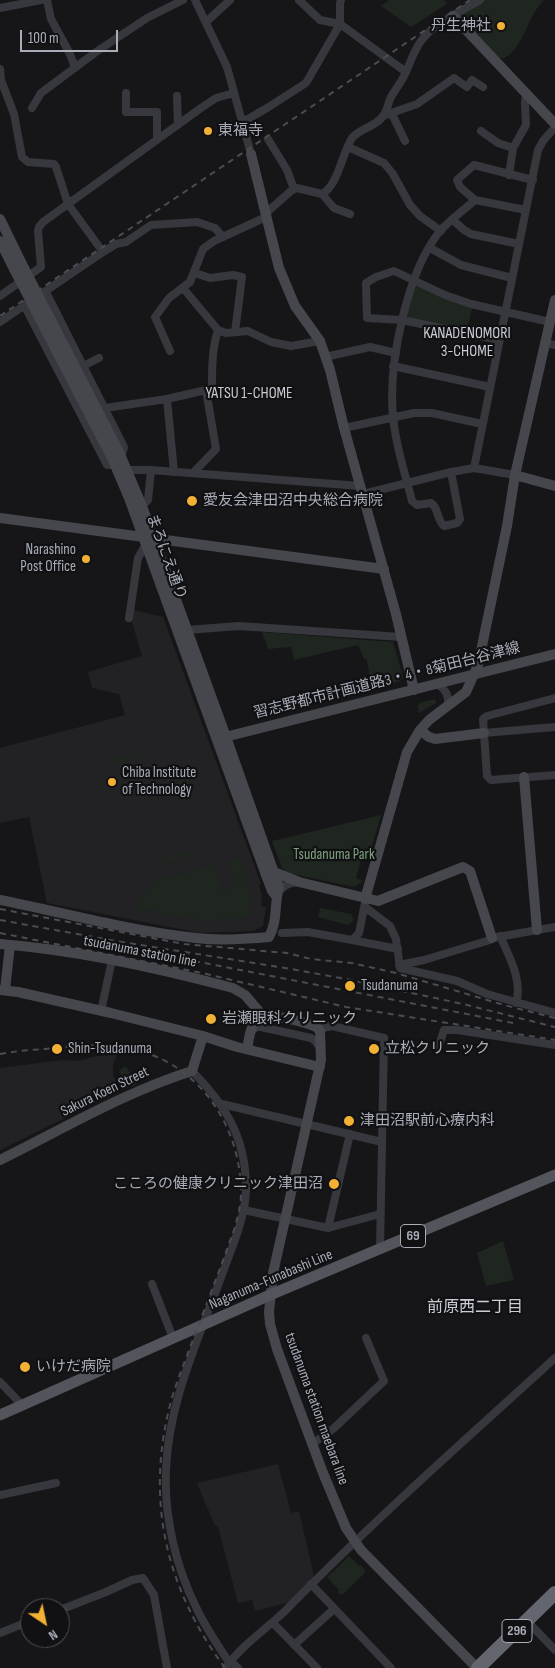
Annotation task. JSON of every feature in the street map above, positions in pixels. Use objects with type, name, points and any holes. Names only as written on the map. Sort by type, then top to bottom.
[{"type":"highway","name":"296","points":[[478,1668],[555,1593]]},
{"type":"main road","name":"Naganuma-Funabashi Line","points":[[0,1415],[270,1294],[555,1175]]},
{"type":"street","points":[[0,8],[41,0]]},
{"type":"street","points":[[47,0],[51,19],[75,67]]},
{"type":"street","points":[[32,108],[40,93],[75,67],[147,18],[183,0]]},
{"type":"street","points":[[195,0],[225,62],[251,154],[279,268],[295,306],[320,340],[326,356],[344,428],[384,569],[414,690]]},
{"type":"street","points":[[206,22],[230,0]]},
{"type":"street","points":[[299,0],[320,20],[340,24],[406,72]]},
{"type":"street","points":[[242,122],[306,82],[340,24],[341,0]]},
{"type":"street","points":[[383,116],[415,50],[426,34],[480,0]]},
{"type":"street","points":[[453,16],[555,126],[543,140],[538,150],[474,468]]},
{"type":"street","points":[[0,69],[0,80],[14,114],[22,157],[28,162],[54,164],[68,204],[103,252]]},
{"type":"street","points":[[322,194],[330,188],[348,147],[357,133],[383,116],[417,104],[454,78],[467,87],[472,80],[483,87]]},
{"type":"street","points":[[126,93],[126,112],[157,112],[157,139]]},
{"type":"street","points":[[0,296],[41,267],[39,227],[43,222],[216,98],[234,93]]},
{"type":"street","points":[[509,175],[513,148],[526,125],[526,93]]},
{"type":"street","points":[[177,96],[178,125]]},
{"type":"street","points":[[392,114],[405,140]]},
{"type":"street","points":[[481,131],[498,143],[513,148]]},
{"type":"street","points":[[268,139],[287,170],[294,188]]},
{"type":"street","points":[[348,147],[384,164],[393,174],[410,205],[420,216],[441,231]]},
{"type":"street","points":[[526,210],[475,200],[460,187],[456,180],[474,165],[533,180]]},
{"type":"street","points":[[294,188],[322,194],[334,208],[350,214]]},
{"type":"street","points":[[170,351],[155,317],[169,298],[190,282],[203,249],[214,241],[266,215],[294,188]]},
{"type":"street","points":[[451,472],[460,520],[457,523],[444,526],[440,522],[435,506],[431,502],[417,505],[412,501],[393,417],[391,388],[393,366],[402,320],[414,281],[430,248],[441,231],[475,200]]},
{"type":"street","name":"まろにえ通り","points":[[0,219],[6,252]]},
{"type":"street","points":[[453,220],[464,230],[472,234],[519,244]]},
{"type":"street","points":[[0,322],[103,252],[116,244],[126,242],[151,225],[198,222],[209,225],[223,237]]},
{"type":"street","name":"まろにえ通り","points":[[0,241],[6,252],[18,266],[117,458],[279,886],[276,896],[278,930]]},
{"type":"street","points":[[430,248],[461,265],[512,278]]},
{"type":"street","points":[[499,340],[402,320],[367,318],[366,282],[394,271],[471,304],[550,322]]},
{"type":"street","points":[[195,273],[210,278],[233,275],[242,277],[235,332]]},
{"type":"street","points":[[183,288],[218,330],[226,333],[248,331],[271,342],[290,346],[320,340]]},
{"type":"street","points":[[24,305],[107,465],[117,458],[124,447],[46,292]]},
{"type":"street","points":[[352,940],[359,933],[365,903],[405,758],[413,741],[429,720],[466,692],[478,665],[507,526],[515,475],[551,344],[550,322],[555,300]]},
{"type":"street","points":[[105,408],[167,399],[212,387],[214,343],[218,330]]},
{"type":"street","points":[[326,356],[370,347],[396,353]]},
{"type":"street","points":[[83,366],[99,358]]},
{"type":"street","points":[[393,366],[490,387]]},
{"type":"street","points":[[193,473],[216,450],[206,390]]},
{"type":"street","points":[[167,399],[174,472]]},
{"type":"street","points":[[344,428],[414,413],[432,413],[482,424]]},
{"type":"street","name":"まろにえ通り","points":[[117,458],[127,470],[142,506],[147,540],[187,630],[266,875],[276,896]]},
{"type":"street","points":[[127,470],[193,473],[362,490],[474,468],[515,475],[555,486]]},
{"type":"street","points":[[142,506],[148,500],[151,470]]},
{"type":"street","points":[[0,518],[147,540],[384,569]]},
{"type":"street","points":[[129,618],[138,558],[147,540]]},
{"type":"street","points":[[187,630],[239,626],[401,638]]},
{"type":"street","name":"習志野都市計画道路3・4・8菊田台谷津線","points":[[222,738],[555,654]]},
{"type":"street","points":[[436,684],[446,691],[449,697],[448,706]]},
{"type":"street","points":[[555,698],[487,716],[484,719],[487,776],[491,780],[555,775]]},
{"type":"street","points":[[420,730],[435,739],[555,727]]},
{"type":"street","points":[[524,777],[537,930]]},
{"type":"street","points":[[365,903],[378,901],[463,867],[470,871],[496,937],[511,962],[518,984],[516,1003]]},
{"type":"street","points":[[274,872],[298,882],[365,903],[390,926],[396,939],[400,968],[457,981],[487,994],[555,1013]]},
{"type":"street","points":[[276,896],[281,888],[290,883],[298,882]]},
{"type":"street","points":[[0,900],[121,926],[197,938],[241,939],[308,932],[398,949]]},
{"type":"street","points":[[399,965],[424,960],[496,937],[555,927]]},
{"type":"street","points":[[269,937],[278,930],[298,933]]},
{"type":"street","points":[[5,944],[2,990],[203,1036],[247,1049],[320,1066]]},
{"type":"street","name":"tsudanuma station line","points":[[5,944],[112,960],[233,988],[245,995],[263,1016]]},
{"type":"street","points":[[101,1012],[112,960]]},
{"type":"street","points":[[247,1049],[251,1031],[255,1023],[263,1016],[310,1025],[318,1029],[332,1026],[384,1038],[380,1249]]},
{"type":"street","points":[[251,1031],[260,1027],[311,1038],[322,1051]]},
{"type":"street","points":[[318,1029],[322,1051]]},
{"type":"street","points":[[438,1049],[444,1030],[456,1030],[555,1046]]},
{"type":"street","points":[[203,1036],[192,1071],[222,1104],[237,1135],[245,1168],[246,1186],[244,1210],[232,1248],[177,1400],[167,1453],[166,1490],[173,1540],[180,1568],[195,1606],[229,1664],[238,1668]]},
{"type":"street","name":"tsudanuma station maebara line","points":[[322,1051],[308,1124],[285,1218],[270,1294],[269,1312],[273,1337],[340,1515],[354,1541],[377,1568],[478,1668]]},
{"type":"street","name":"Sakura Koen Street","points":[[0,1160],[156,1083],[192,1071]]},
{"type":"street","points":[[222,1104],[382,1142]]},
{"type":"street","points":[[328,1228],[350,1134]]},
{"type":"street","points":[[244,1210],[328,1228],[380,1214]]},
{"type":"street","points":[[152,1284],[173,1338]]},
{"type":"street","points":[[312,1444],[332,1429],[384,1381],[366,1338]]},
{"type":"street","points":[[229,1664],[273,1623],[354,1541],[555,1358]]},
{"type":"street","points":[[0,1382],[22,1405]]},
{"type":"street","points":[[0,1495],[56,1483]]},
{"type":"street","points":[[70,1606],[132,1580],[143,1578],[154,1595],[167,1668]]},
{"type":"street","points":[[311,1584],[386,1666]]},
{"type":"street","points":[[294,1645],[334,1609]]},
{"type":"street","points":[[527,1621],[555,1650]]},
{"type":"street","points":[[273,1623],[317,1668]]},
{"type":"street","points":[[0,1632],[20,1625]]},
{"type":"shaded area","name":"Chiba Institute of Technology","points":[[134,610],[163,617],[261,884],[259,885],[262,896],[261,906],[266,907],[263,926],[253,931],[200,933],[47,903],[29,817],[0,823],[0,748],[125,715],[119,694],[92,688],[88,672],[142,656],[132,622]]},
{"type":"shaded area","points":[[117,1054],[113,1065],[113,1075],[120,1091],[0,1150],[0,1068],[62,1060],[79,1061],[92,1057]]},
{"type":"shaded area","points":[[278,1464],[291,1513],[299,1511],[314,1576],[291,1602],[255,1611],[252,1600],[238,1603],[218,1527],[215,1526],[197,1483]]},
{"type":"green space","points":[[389,0],[444,0],[447,4],[411,27],[381,6]]},
{"type":"green space","points":[[482,0],[544,0],[534,13],[518,45],[503,59],[496,56],[478,40],[460,15]]},
{"type":"green space","points":[[418,286],[472,308],[467,330],[409,319],[406,313],[412,288]]},
{"type":"green space","points":[[262,632],[393,642],[403,677],[400,681],[376,688],[373,676],[370,676],[366,659],[364,659],[358,645],[294,660],[291,647],[268,649]]},
{"type":"green space","points":[[435,699],[436,703],[419,713],[419,703]]},
{"type":"green space","points":[[137,754],[140,756],[144,772],[140,770],[140,761],[134,757],[127,759],[123,766],[112,759]]},
{"type":"green space","points":[[145,776],[150,797],[143,798],[135,793]]},
{"type":"green space","points":[[189,779],[191,787],[157,795],[152,792],[151,788]]},
{"type":"green space","name":"Tsudanuma Park","points":[[381,815],[369,856],[362,856],[356,878],[363,881],[354,887],[288,873],[282,868],[272,841]]},
{"type":"green space","points":[[190,850],[196,854],[160,864],[163,857]]},
{"type":"green space","points":[[240,858],[252,896],[250,917],[203,921],[135,907],[156,881],[215,865],[222,891],[235,887],[229,861]]},
{"type":"green space","points":[[320,908],[351,914],[354,920],[348,925],[318,917]]},
{"type":"green space","points":[[126,1067],[137,1084],[134,1086],[125,1086],[120,1070]]},
{"type":"green space","points":[[503,1241],[514,1280],[486,1286],[477,1253]]},
{"type":"green space","points":[[349,1556],[361,1565],[366,1572],[342,1595],[337,1592],[339,1590],[327,1577]]},
{"type":"railway","points":[[0,316],[470,0]]},
{"type":"railway","points":[[0,909],[184,944],[287,953],[311,959],[352,963],[396,973],[555,1018]]},
{"type":"railway","points":[[0,920],[351,980],[463,1004],[555,1027]]},
{"type":"railway","points":[[0,933],[202,973],[346,1007],[555,1040]]},
{"type":"railway","points":[[194,961],[513,1023]]},
{"type":"railway","points":[[0,1054],[98,1045],[119,1046],[154,1055],[176,1067],[195,1082],[211,1100],[224,1121],[233,1144],[239,1168],[241,1193],[238,1214],[230,1241],[171,1400],[162,1444],[160,1479],[161,1512],[167,1545],[176,1577],[189,1608],[205,1638],[225,1668]]},
{"type":"place","name":"丹生神社","points":[[501,26]]},
{"type":"place","name":"東福寺","points":[[208,131]]},
{"type":"place","name":"愛友会津田沼中央総合病院","points":[[192,501]]},
{"type":"place","name":"Narashino Post Office","points":[[86,559]]},
{"type":"place","name":"Chiba Institute of Technology","points":[[112,782]]},
{"type":"place","name":"Tsudanuma","points":[[350,986]]},
{"type":"place","name":"岩瀬眼科クリニック","points":[[211,1019]]},
{"type":"place","name":"Shin-Tsudanuma","points":[[57,1049]]},
{"type":"place","name":"立松クリニック","points":[[374,1049]]},
{"type":"place","name":"津田沼駅前心療内科","points":[[349,1121]]},
{"type":"place","name":"こころの健康クリニック津田沼","points":[[334,1184]]},
{"type":"place","name":"いけだ病院","points":[[25,1367]]},
{"type":"district","name":"KANADENOMORI 3-CHOME","points":[[467,343]]},
{"type":"district","name":"YATSU 1-CHOME","points":[[249,394]]},
{"type":"district","name":"前原西二丁目","points":[[475,1308]]}]
